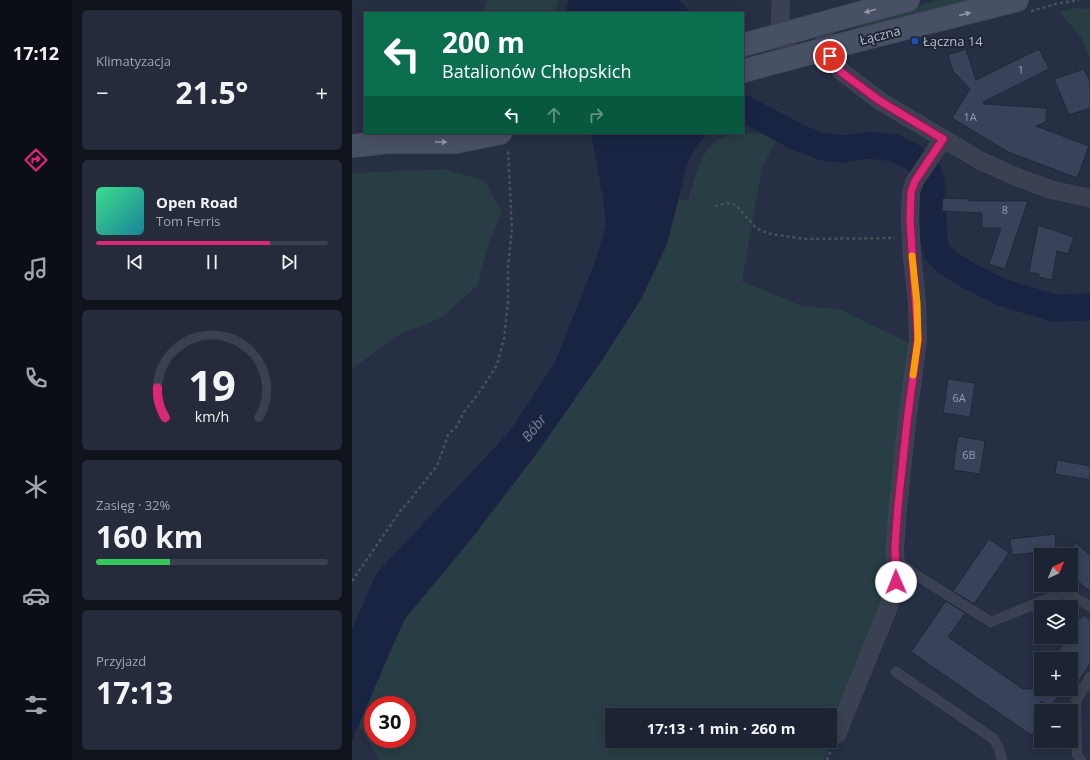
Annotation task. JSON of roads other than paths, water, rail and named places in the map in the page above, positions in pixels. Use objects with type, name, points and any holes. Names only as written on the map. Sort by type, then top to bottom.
[{"type":"main road","name":"Łączna","points":[[744,45],[908,0]]},
{"type":"main road","name":"Łączna","points":[[744,71],[1018,0]]},
{"type":"main road","points":[[388,142],[413,134]]},
{"type":"main road","points":[[352,146],[388,142],[504,140]]},
{"type":"street","points":[[781,0],[780,22],[790,58]]},
{"type":"street","points":[[821,24],[830,56],[841,72],[880,101],[981,161],[1019,178],[1052,190],[1090,198]]},
{"type":"street","points":[[838,734],[889,606],[896,582],[898,506],[918,340],[917,303],[911,237],[911,192],[915,181],[943,139]]},
{"type":"lane","points":[[896,560],[919,577],[992,622],[1064,592],[1090,606]]},
{"type":"lane","points":[[896,672],[994,739],[1002,760]]},
{"type":"lane","points":[[1080,760],[1077,754],[1076,701],[1090,677]]},
{"type":"water","points":[[569,0],[680,0],[689,12],[565,12]]},
{"type":"water","points":[[744,102],[773,119],[770,126],[757,122],[744,122]]},
{"type":"water","name":"Bóbr","points":[[591,134],[707,134],[698,144],[688,161],[667,244],[641,299],[600,363],[536,454],[475,534],[404,620],[371,696],[364,696],[364,712],[352,740],[352,630],[376,574],[510,431],[555,362],[595,262],[606,225],[603,197]]},
{"type":"waterway","points":[[744,109],[797,137],[823,147],[842,149],[870,145],[895,148],[914,158],[927,170],[931,180],[934,240],[937,253],[950,264],[969,276],[1001,292],[1054,308],[1090,307]]},
{"type":"place","name":"Łączna 14","points":[[915,41]]}]
